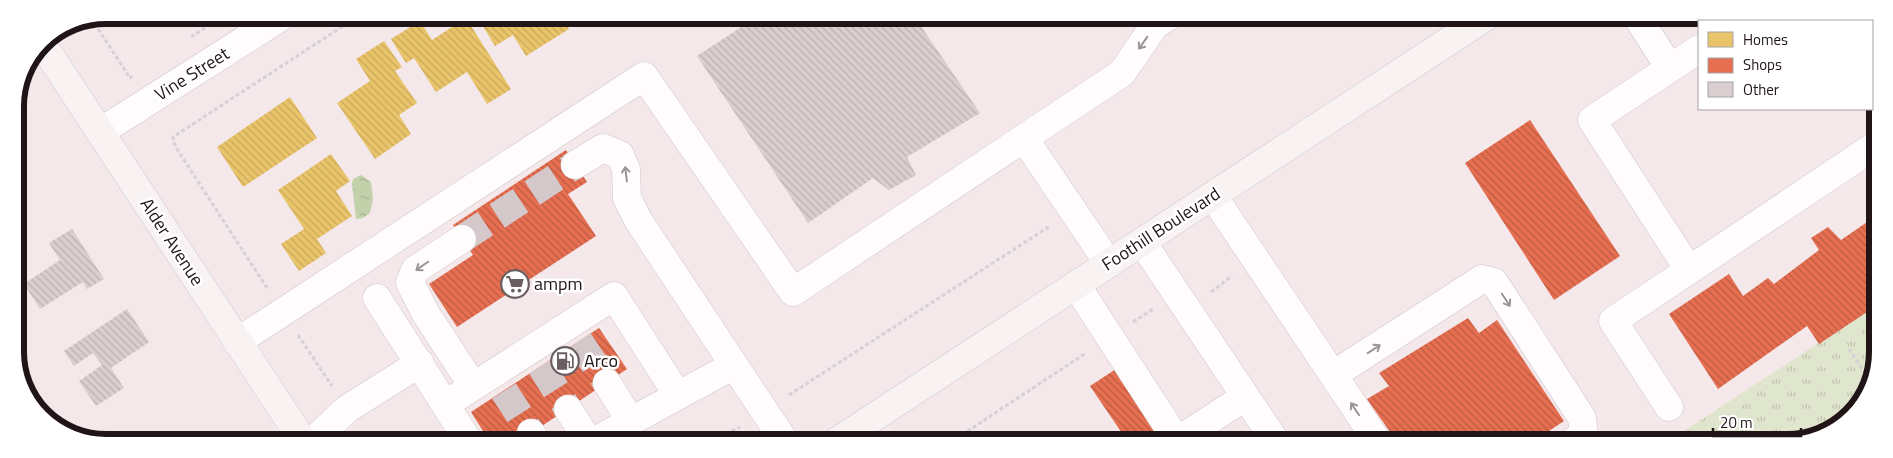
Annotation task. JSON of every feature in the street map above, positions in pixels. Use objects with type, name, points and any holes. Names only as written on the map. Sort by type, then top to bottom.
[{"type":"main road","name":"Foothill Boulevard","points":[[852,434],[1475,24]]},
{"type":"main road","name":"Alder Avenue","points":[[46,50],[298,434]]},
{"type":"street","name":"Vine Street","points":[[100,132],[270,24]]},
{"type":"street","points":[[237,342],[644,76],[793,292],[1122,73],[1157,24]]},
{"type":"street","points":[[1642,24],[1670,68]]},
{"type":"street","points":[[1688,270],[1592,120],[1698,50]]},
{"type":"street","points":[[1024,138],[1109,264]]},
{"type":"street","points":[[575,165],[603,148],[620,156],[626,169],[627,198],[638,220],[780,434]]},
{"type":"street","points":[[1668,408],[1613,321],[1869,150]]},
{"type":"street","points":[[1213,196],[1373,434]]},
{"type":"street","points":[[462,239],[415,270],[410,283],[426,314],[490,383]]},
{"type":"street","points":[[1142,242],[1270,434]]},
{"type":"street","points":[[1333,375],[1482,279],[1494,282],[1582,418],[1584,434]]},
{"type":"street","points":[[1076,285],[1173,434]]},
{"type":"street","points":[[446,404],[490,383],[535,358],[574,333],[614,296],[677,394]]},
{"type":"street","points":[[377,298],[465,434]]},
{"type":"street","points":[[320,434],[347,409],[420,363]]},
{"type":"street","points":[[605,434],[734,365]]},
{"type":"street","points":[[607,383],[630,420]]},
{"type":"street","points":[[1190,434],[1245,397]]},
{"type":"street","points":[[568,409],[585,434]]},
{"type":"path","points":[[185,41],[210,24]]},
{"type":"path","points":[[346,24],[173,138],[175,146],[362,434]]},
{"type":"path","points":[[95,25],[130,78],[138,72]]},
{"type":"path","points":[[724,434],[765,411],[1074,210]]},
{"type":"path","points":[[1849,349],[1866,375]]},
{"type":"green space","points":[[1869,310],[1868,368],[1863,384],[1852,402],[1833,420],[1819,428],[1793,434],[1680,434]]},
{"type":"water","points":[[361,175],[371,182],[373,199],[370,213],[363,218],[356,219],[352,184],[353,179]]},
{"type":"building: Homes","points":[[415,24],[422,24],[432,40],[457,24],[470,24],[511,89],[487,104],[467,72],[436,92],[414,58],[406,63],[391,39]]},
{"type":"building: Homes","points":[[482,24],[566,24],[569,29],[526,56],[513,35],[495,46]]},
{"type":"building: Homes","points":[[384,41],[402,67],[395,71],[417,103],[399,115],[411,134],[375,159],[337,103],[370,81],[356,59]]},
{"type":"building: Homes","points":[[290,97],[317,138],[243,187],[217,147]]},
{"type":"building: Homes","points":[[331,154],[350,181],[336,191],[352,216],[317,239],[326,253],[299,271],[281,244],[304,229],[278,190]]},
{"type":"building: Shops","points":[[1530,120],[1620,256],[1554,300],[1465,163]]},
{"type":"building: Shops","points":[[566,150],[587,182],[568,194],[596,236],[457,327],[429,284],[473,255],[453,225]]},
{"type":"building: Shops","points":[[1869,221],[1869,311],[1819,344],[1807,326],[1718,389],[1669,314],[1729,274],[1743,296],[1768,278],[1774,284],[1819,250],[1811,238],[1828,227],[1841,240]]},
{"type":"building: Shops","points":[[1468,318],[1479,333],[1497,320],[1564,421],[1544,434],[1391,434],[1367,399],[1389,386],[1379,373]]},
{"type":"building: Shops","points":[[599,328],[627,369],[530,434],[485,434],[471,412]]},
{"type":"building: Shops","points":[[1119,367],[1162,432],[1159,434],[1123,434],[1090,386]]},
{"type":"building: Other","points":[[746,24],[919,24],[980,113],[907,157],[916,175],[889,190],[873,178],[808,223],[697,56]]},
{"type":"building: Other","points":[[72,229],[104,279],[87,289],[83,282],[40,309],[24,284],[60,260],[49,243]]},
{"type":"building: Other","points":[[127,309],[149,342],[111,368],[124,388],[96,406],[79,381],[102,365],[93,353],[74,366],[64,351]]},
{"type":"tunnel","points":[[462,239],[575,165]]},
{"type":"tunnel","points":[[579,341],[607,383]]},
{"type":"tunnel","points":[[541,366],[568,409]]},
{"type":"tunnel","points":[[504,391],[531,433]]},
{"type":"place","name":"ampm","points":[[515,284]]},
{"type":"place","name":"Arco","points":[[565,361]]}]
